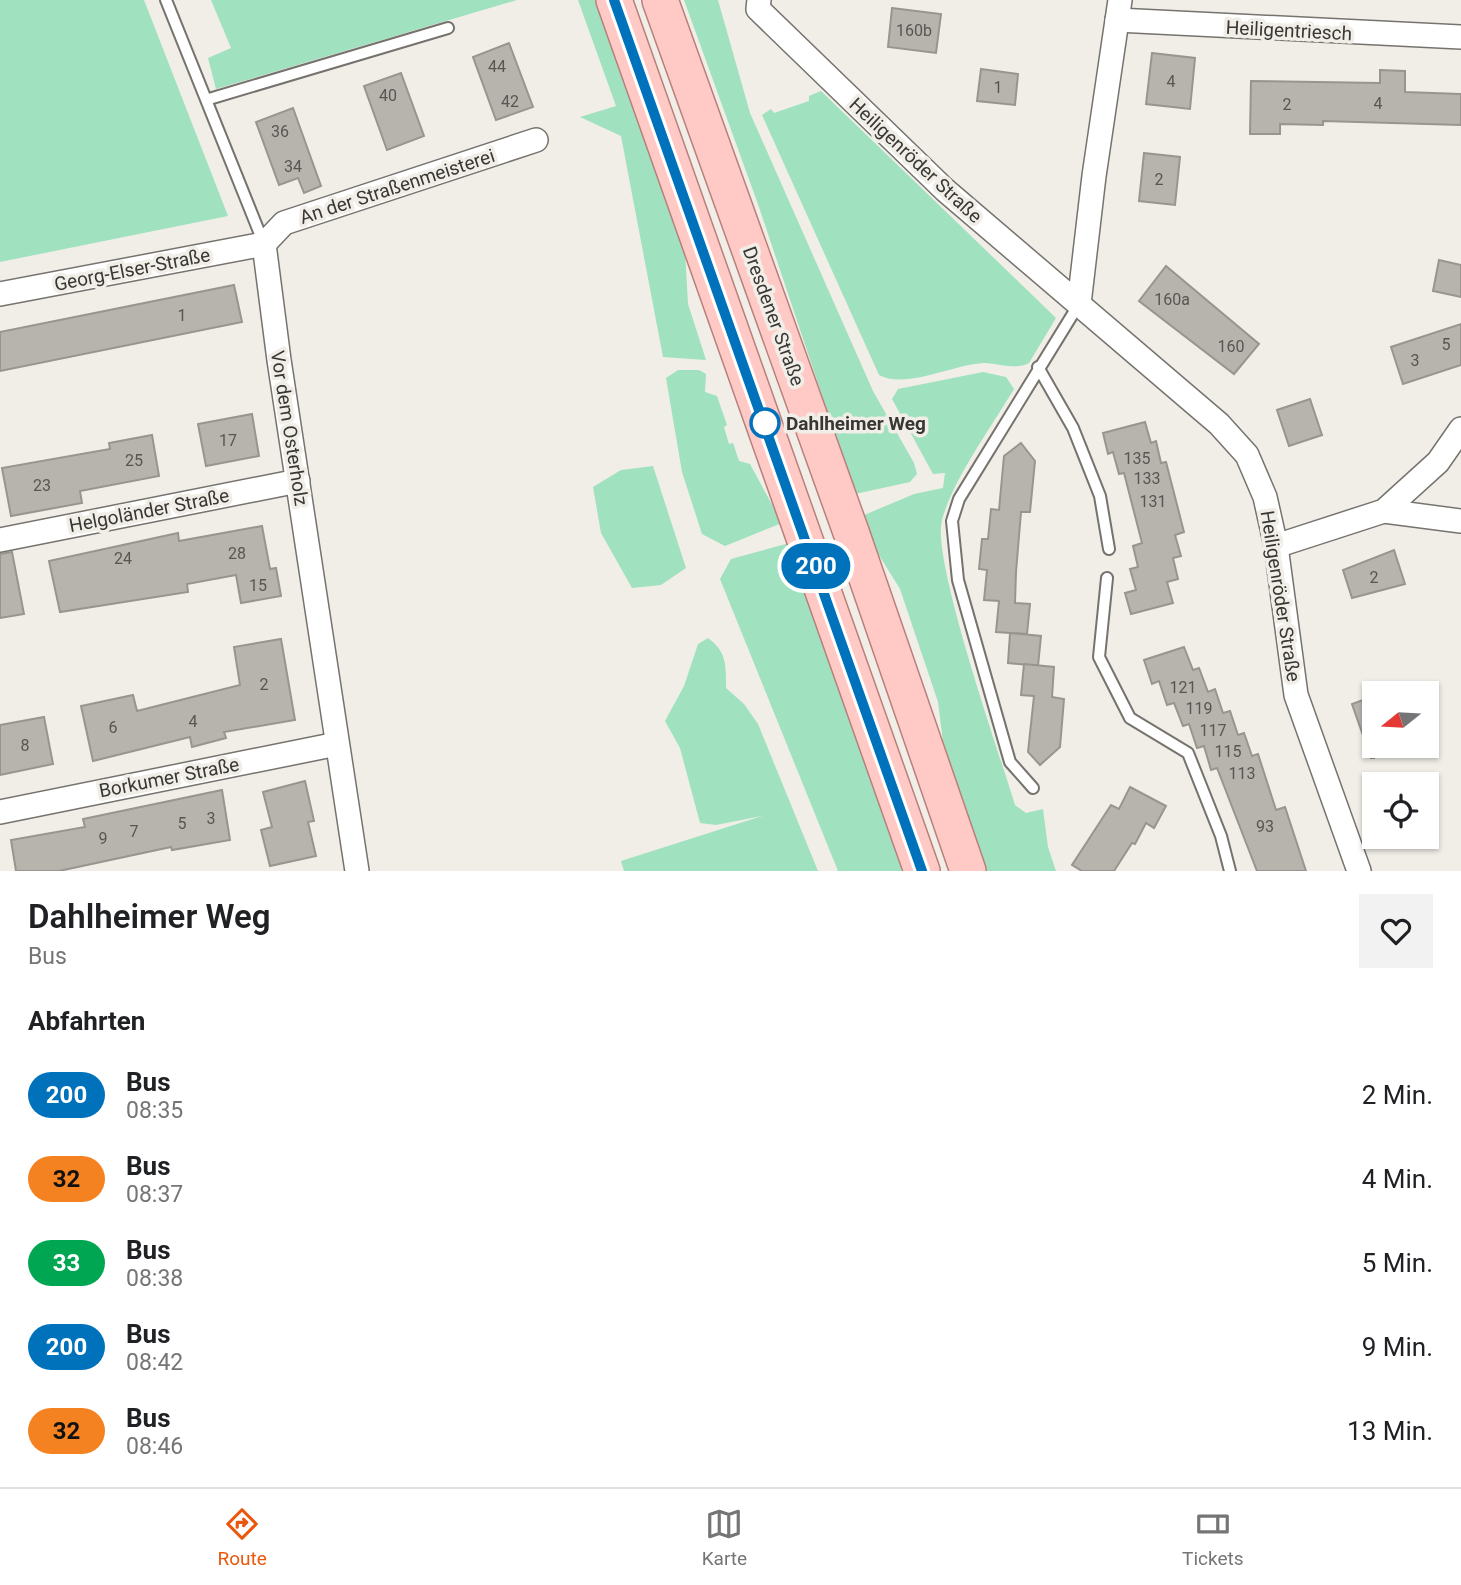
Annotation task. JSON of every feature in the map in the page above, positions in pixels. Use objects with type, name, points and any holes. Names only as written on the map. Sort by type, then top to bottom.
[{"type":"main road","points":[[614,0],[922,871]]},
{"type":"main road","name":"Dresdener Straße","points":[[660,0],[847,519],[968,871]]},
{"type":"street","name":"Heiligenröder Straße","points":[[759,5],[945,190],[1219,424],[1247,455],[1265,497],[1276,546],[1296,695],[1360,871]]},
{"type":"street","points":[[1079,304],[1094,176],[1119,10]]},
{"type":"street","name":"Heiligentriesch","points":[[1119,10],[1461,37]]},
{"type":"street","name":"An der Straßenmeisterei","points":[[264,244],[284,223],[537,140]]},
{"type":"street","name":"Georg-Elser-Straße","points":[[0,294],[264,244]]},
{"type":"street","name":"Vor dem Osterholz","points":[[264,244],[358,871]]},
{"type":"street","points":[[1276,546],[1384,511],[1438,462],[1461,429]]},
{"type":"street","name":"Helgoländer Straße","points":[[0,540],[298,481]]},
{"type":"street","points":[[1384,511],[1461,521]]},
{"type":"street","name":"Borkumer Straße","points":[[0,811],[338,744]]},
{"type":"lane","name":"Vor dem Osterholz","points":[[166,0],[209,99],[264,244]]},
{"type":"lane","points":[[209,99],[448,28]]},
{"type":"lane","points":[[1032,788],[1010,762],[958,580],[952,522],[959,499],[1079,304]]},
{"type":"lane","points":[[1038,367],[1073,428],[1100,496],[1108,549]]},
{"type":"lane","points":[[1107,578],[1099,657],[1130,718],[1188,753],[1221,836],[1230,871]]},
{"type":"green space","points":[[0,0],[144,0],[228,216],[0,262]]},
{"type":"green space","points":[[211,0],[517,0],[216,89],[208,58],[231,48]]},
{"type":"green space","points":[[578,0],[596,0],[685,250],[688,304],[706,360],[663,357],[621,136],[580,117],[616,106]]},
{"type":"green space","points":[[684,0],[718,0],[750,113],[873,391],[914,463],[917,474],[910,482],[855,494],[759,207]]},
{"type":"green space","points":[[821,91],[1056,318],[1029,363],[1014,366],[974,364],[917,378],[890,379],[879,375],[762,115],[771,109],[774,113],[809,101],[809,96]]},
{"type":"green space","points":[[678,370],[699,370],[706,374],[705,392],[717,396],[727,425],[724,427],[729,444],[733,443],[739,461],[750,464],[782,523],[725,546],[702,534],[682,472],[666,378]]},
{"type":"green space","points":[[983,372],[1006,377],[1014,389],[955,487],[942,520],[941,541],[956,614],[1015,805],[1026,813],[1043,809],[1048,847],[1056,871],[987,871],[943,742],[938,702],[900,589],[874,547],[862,516],[914,494],[943,488],[945,473],[933,474],[892,399],[898,389]]},
{"type":"green space","points":[[653,466],[686,568],[661,585],[632,588],[601,533],[593,487],[621,470]]},
{"type":"green space","points":[[789,543],[902,871],[838,871],[720,579],[731,559]]},
{"type":"green space","points":[[708,638],[722,654],[726,688],[744,704],[758,724],[818,871],[624,871],[621,861],[762,816],[716,825],[700,823],[680,748],[665,721],[684,686],[698,644]]},
{"type":"building","points":[[892,8],[941,14],[936,53],[888,47]]},
{"type":"building","points":[[509,43],[533,107],[496,120],[473,57]]},
{"type":"building","points":[[1152,53],[1195,58],[1190,109],[1146,104]]},
{"type":"building","points":[[981,69],[1018,74],[1015,105],[977,101]]},
{"type":"building","points":[[1380,70],[1405,71],[1405,92],[1461,94],[1461,125],[1323,121],[1323,125],[1280,124],[1280,134],[1250,134],[1251,81],[1380,83]]},
{"type":"building","points":[[401,73],[424,136],[387,150],[364,86]]},
{"type":"building","points":[[293,108],[321,186],[304,193],[298,178],[279,185],[256,122]]},
{"type":"building","points":[[1144,153],[1180,157],[1175,205],[1139,201]]},
{"type":"building","points":[[1439,260],[1461,265],[1461,297],[1433,291]]},
{"type":"building","points":[[1166,266],[1259,344],[1234,374],[1139,301]]},
{"type":"building","points":[[234,285],[242,322],[0,371],[0,332]]},
{"type":"building","points":[[1461,324],[1461,365],[1403,384],[1391,347]]},
{"type":"building","points":[[1310,399],[1322,435],[1289,446],[1277,410]]},
{"type":"building","points":[[252,414],[259,456],[206,466],[198,424]]},
{"type":"building","points":[[1145,422],[1151,443],[1156,441],[1161,463],[1166,462],[1184,532],[1175,535],[1181,556],[1173,558],[1178,579],[1167,582],[1173,603],[1131,614],[1125,593],[1136,590],[1130,569],[1138,567],[1133,546],[1142,543],[1124,473],[1119,474],[1113,452],[1108,454],[1103,433]]},
{"type":"building","points":[[152,435],[159,476],[80,491],[82,503],[11,516],[2,468],[110,449],[109,443]]},
{"type":"building","points":[[1021,443],[1035,461],[1030,512],[1021,512],[1016,572],[1015,603],[1030,604],[1027,634],[996,632],[999,601],[984,600],[987,570],[979,569],[982,539],[988,539],[991,509],[999,510],[1004,456]]},
{"type":"building","points":[[262,526],[270,569],[276,568],[281,596],[241,603],[236,575],[187,584],[188,592],[60,612],[49,561],[178,533],[179,541]]},
{"type":"building","points":[[1394,550],[1405,584],[1352,598],[1343,570]]},
{"type":"building","points":[[12,552],[24,614],[0,618],[0,554]]},
{"type":"building","points":[[1010,633],[1041,636],[1038,666],[1008,663]]},
{"type":"building","points":[[281,639],[295,720],[224,732],[226,738],[192,747],[190,737],[93,761],[81,706],[133,695],[137,711],[240,685],[234,647]]},
{"type":"building","points":[[1184,647],[1193,670],[1199,668],[1208,692],[1215,689],[1223,713],[1230,711],[1238,735],[1244,733],[1252,756],[1258,754],[1276,810],[1285,807],[1306,871],[1257,871],[1217,768],[1211,770],[1204,746],[1197,748],[1189,724],[1183,726],[1174,703],[1167,705],[1159,681],[1152,684],[1144,660]]},
{"type":"building","points":[[1024,664],[1054,667],[1052,697],[1064,699],[1060,747],[1040,765],[1028,752],[1034,696],[1021,695]]},
{"type":"building","points":[[1362,700],[1362,732],[1352,704]]},
{"type":"building","points":[[44,717],[53,764],[0,775],[0,725]]},
{"type":"building","points":[[305,781],[314,821],[308,822],[316,856],[270,866],[261,830],[272,827],[263,792]]},
{"type":"building","points":[[1130,787],[1166,806],[1154,828],[1146,823],[1135,844],[1132,843],[1114,871],[1082,871],[1072,865],[1111,805],[1119,809]]},
{"type":"building","points":[[222,790],[230,840],[172,850],[171,847],[59,871],[16,871],[11,840],[85,827],[83,819]]},
{"type":"bus line","name":"200","points":[[614,0],[922,871]]},
{"type":"place","name":"Dahlheimer Weg","points":[[765,423]]}]
